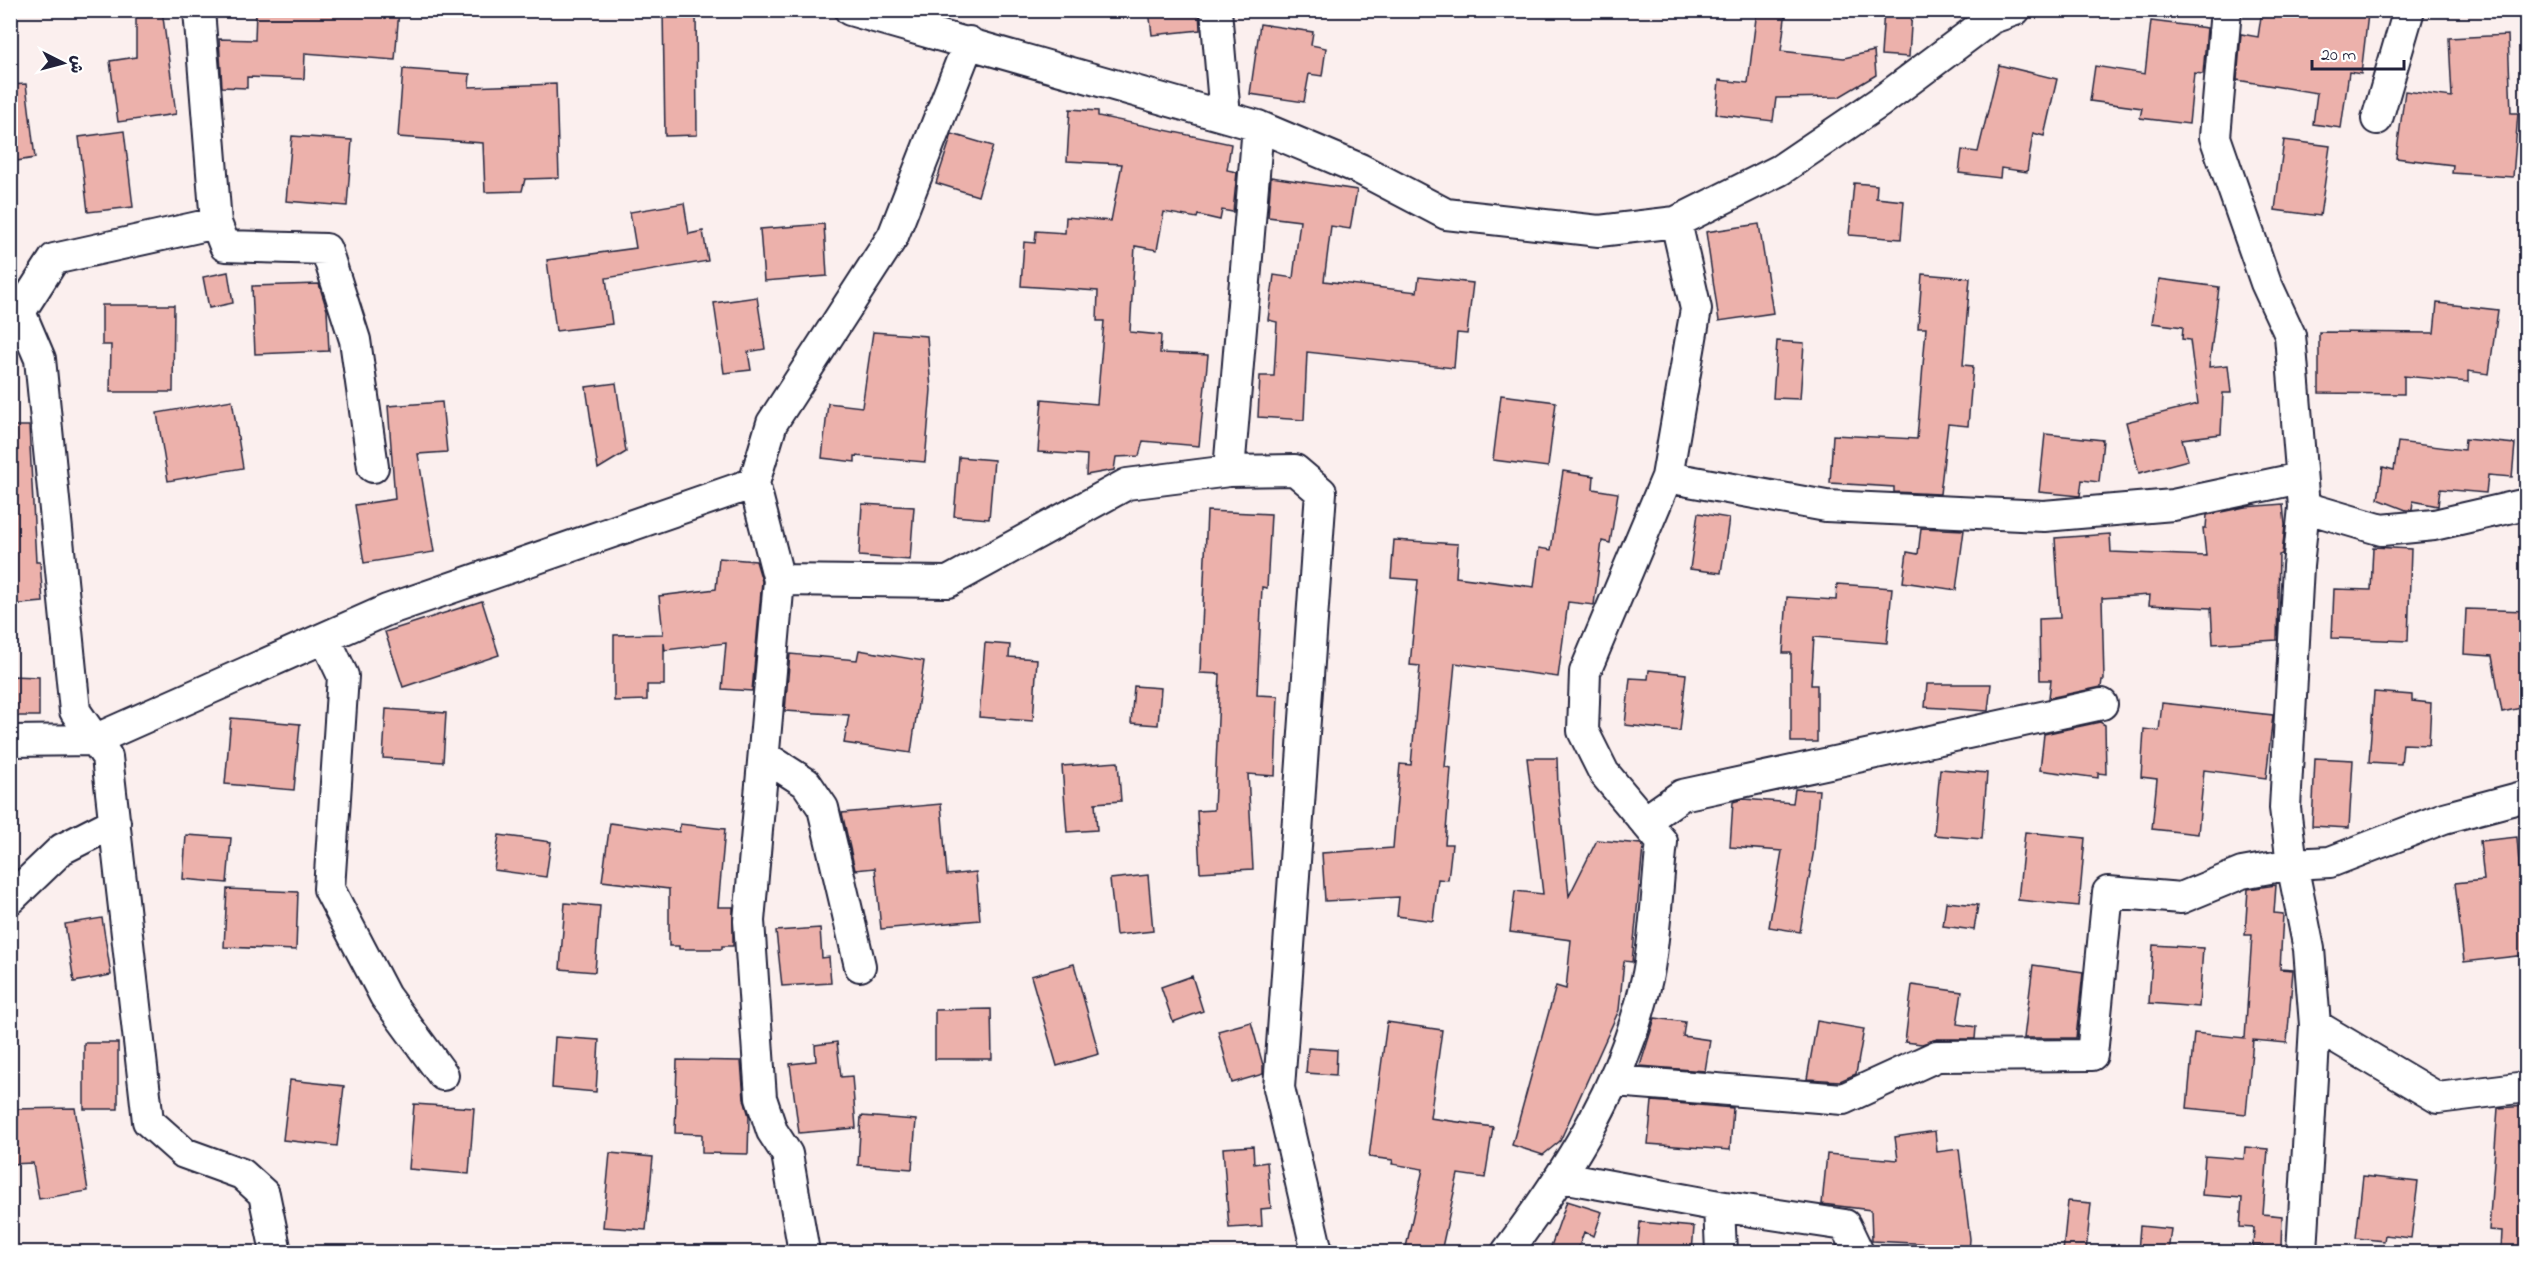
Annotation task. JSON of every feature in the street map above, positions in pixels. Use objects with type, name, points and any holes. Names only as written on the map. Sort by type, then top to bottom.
[{"type":"street","points":[[199,10],[216,223],[225,246],[326,249],[355,340],[373,467]]},
{"type":"street","points":[[850,10],[1258,126],[1360,169],[1446,214],[1599,231],[1676,222],[1780,170],[1880,102],[1992,18],[2015,10]]},
{"type":"street","points":[[1216,10],[1225,116]]},
{"type":"street","points":[[2226,10],[2215,137],[2266,283],[2290,334],[2302,492],[2285,808],[2292,864],[2309,949],[2315,1025],[2302,1252]]},
{"type":"street","points":[[2377,119],[2409,10]]},
{"type":"street","points":[[804,1252],[787,1154],[772,1131],[761,1098],[749,921],[779,580],[754,483],[772,423],[893,236],[969,42]]},
{"type":"street","points":[[1229,471],[1258,126]]},
{"type":"street","points":[[1507,1252],[1562,1177],[1615,1081],[1648,973],[1662,842],[1604,773],[1583,731],[1584,672],[1667,477],[1696,309],[1676,222]]},
{"type":"street","points":[[216,223],[54,259],[15,312],[40,360],[75,711],[106,757],[148,1121],[184,1153],[242,1174],[264,1194],[276,1252]]},
{"type":"street","points":[[779,580],[948,582],[1127,484],[1229,471],[1295,470],[1321,492],[1279,1089],[1317,1252]]},
{"type":"street","points":[[1667,477],[1826,507],[2044,516],[2302,492],[2382,530],[2434,525],[2526,504]]},
{"type":"street","points":[[10,741],[94,740],[387,610],[754,483]]},
{"type":"street","points":[[325,638],[343,676],[329,889],[385,996],[444,1076]]},
{"type":"street","points":[[1646,821],[1682,795],[2102,704]]},
{"type":"street","points":[[764,756],[806,783],[823,808],[860,966]]},
{"type":"street","points":[[1615,1081],[1843,1099],[1937,1056],[2092,1055],[2108,892],[2181,898],[2242,873],[2292,864],[2330,862],[2445,818],[2526,796]]},
{"type":"street","points":[[10,899],[62,849],[115,822]]},
{"type":"street","points":[[2315,1025],[2438,1098],[2526,1087]]},
{"type":"street","points":[[1562,1177],[1719,1206],[1845,1225],[1858,1252]]},
{"type":"street","points":[[1719,1206],[1721,1252]]},
{"type":"building","points":[[136,10],[162,10],[176,114],[118,122],[110,61],[136,57]]},
{"type":"building","points":[[256,10],[399,10],[395,60],[305,53],[304,79],[247,77],[247,88],[222,87],[219,39],[255,40]]},
{"type":"building","points":[[663,10],[696,10],[697,135],[665,136]]},
{"type":"building","points":[[1149,10],[1199,10],[1200,30],[1152,35]]},
{"type":"building","points":[[1757,10],[1786,10],[1781,51],[1844,58],[1874,51],[1876,75],[1839,97],[1776,98],[1773,121],[1716,114],[1719,80],[1748,83]]},
{"type":"building","points":[[1884,10],[1912,10],[1909,57],[1881,55]]},
{"type":"building","points":[[2262,10],[2335,10],[2368,14],[2361,74],[2349,72],[2341,128],[2313,124],[2317,93],[2237,80],[2241,34],[2258,37]]},
{"type":"building","points":[[2151,21],[2207,28],[2203,74],[2194,73],[2189,124],[2140,118],[2142,108],[2090,101],[2095,66],[2145,74]]},
{"type":"building","points":[[1260,24],[1313,32],[1311,45],[1326,48],[1322,76],[1309,74],[1304,102],[1250,94]]},
{"type":"building","points":[[2508,35],[2511,113],[2518,113],[2513,177],[2452,173],[2453,165],[2396,158],[2405,91],[2452,97],[2449,38]]},
{"type":"building","points":[[1999,65],[2057,79],[2044,136],[2033,133],[2027,172],[2001,168],[2000,178],[1959,173],[1962,150],[1978,152]]},
{"type":"building","points":[[403,69],[470,74],[469,87],[556,84],[559,178],[525,179],[522,191],[485,192],[483,143],[398,137]]},
{"type":"building","points":[[26,84],[35,158],[10,162],[10,85]]},
{"type":"building","points":[[1070,109],[1098,111],[1098,116],[1231,144],[1227,170],[1237,172],[1233,212],[1222,210],[1220,220],[1198,215],[1197,218],[1164,212],[1157,250],[1135,246],[1130,332],[1161,335],[1160,353],[1208,355],[1199,446],[1143,441],[1139,456],[1116,457],[1114,470],[1086,475],[1087,455],[1038,452],[1042,399],[1097,404],[1104,321],[1097,321],[1098,291],[1021,286],[1024,242],[1035,243],[1036,231],[1065,233],[1066,217],[1111,221],[1122,164],[1067,161]]},
{"type":"building","points":[[124,131],[133,207],[88,212],[79,137]]},
{"type":"building","points":[[952,134],[993,146],[978,196],[936,183]]},
{"type":"building","points":[[292,136],[352,140],[347,206],[286,201]]},
{"type":"building","points":[[2284,140],[2330,146],[2320,216],[2275,210]]},
{"type":"building","points":[[1271,177],[1357,190],[1350,229],[1331,226],[1324,281],[1417,292],[1419,277],[1473,283],[1467,334],[1457,333],[1454,368],[1307,352],[1304,420],[1258,417],[1260,376],[1274,376],[1277,322],[1268,320],[1274,275],[1293,278],[1300,221],[1268,217]]},
{"type":"building","points":[[1854,183],[1877,185],[1876,198],[1904,201],[1901,239],[1849,235]]},
{"type":"building","points":[[684,203],[689,234],[703,231],[708,261],[606,278],[612,324],[556,331],[547,260],[636,248],[630,212]]},
{"type":"building","points":[[824,224],[827,276],[764,281],[760,229]]},
{"type":"building","points":[[1759,224],[1773,313],[1719,321],[1706,232]]},
{"type":"building","points":[[228,272],[233,303],[209,308],[203,277]]},
{"type":"building","points":[[1922,274],[1970,278],[1963,365],[1973,366],[1968,426],[1948,424],[1940,494],[1894,492],[1894,487],[1830,483],[1833,435],[1917,439],[1926,328],[1918,328]]},
{"type":"building","points":[[2159,279],[2219,287],[2209,367],[2228,365],[2231,393],[2223,393],[2221,434],[2182,439],[2188,460],[2139,473],[2126,422],[2198,404],[2190,340],[2182,339],[2183,327],[2152,323]]},
{"type":"building","points":[[319,284],[327,310],[329,351],[255,354],[252,286]]},
{"type":"building","points":[[757,297],[765,349],[748,352],[751,370],[724,373],[714,303]]},
{"type":"building","points":[[2437,303],[2498,310],[2489,374],[2468,371],[2468,382],[2404,376],[2404,394],[2319,393],[2319,332],[2434,333]]},
{"type":"building","points":[[102,305],[174,305],[173,392],[110,392],[111,345],[102,345]]},
{"type":"building","points":[[873,332],[927,336],[931,390],[925,462],[855,456],[855,462],[822,458],[828,403],[862,407]]},
{"type":"building","points":[[1777,341],[1804,343],[1800,399],[1773,398]]},
{"type":"building","points":[[616,383],[626,452],[598,469],[586,387]]},
{"type":"building","points":[[1501,395],[1556,402],[1548,467],[1493,460]]},
{"type":"building","points":[[232,400],[243,468],[168,481],[157,413]]},
{"type":"building","points":[[442,402],[447,452],[418,454],[434,552],[364,563],[355,505],[395,499],[388,406]]},
{"type":"building","points":[[10,426],[29,426],[36,562],[40,562],[43,602],[10,605]]},
{"type":"building","points":[[2045,434],[2103,440],[2099,482],[2082,480],[2080,496],[2039,492]]},
{"type":"building","points":[[2465,439],[2515,444],[2512,477],[2488,475],[2486,493],[2440,489],[2438,506],[2413,501],[2412,510],[2406,510],[2378,499],[2383,467],[2394,470],[2398,442],[2464,450]]},
{"type":"building","points":[[959,457],[994,460],[989,519],[954,516]]},
{"type":"building","points":[[1563,471],[1594,476],[1593,489],[1618,493],[1610,543],[1602,541],[1594,605],[1568,602],[1558,677],[1455,663],[1445,767],[1451,768],[1445,844],[1452,844],[1448,880],[1438,879],[1433,921],[1397,916],[1399,897],[1325,901],[1322,853],[1393,848],[1400,764],[1411,765],[1420,666],[1410,665],[1418,580],[1391,578],[1394,540],[1458,544],[1456,577],[1534,587],[1539,548],[1551,550]]},
{"type":"building","points":[[862,504],[914,507],[910,560],[859,556]]},
{"type":"building","points":[[2283,504],[2285,525],[2282,554],[2279,555],[2277,640],[2213,644],[2211,608],[2149,605],[2150,595],[2102,598],[2104,680],[2102,680],[2101,687],[2049,698],[2051,680],[2040,680],[2039,619],[2060,618],[2055,538],[2110,534],[2111,552],[2206,556],[2203,528],[2206,528],[2207,515],[2245,507]]},
{"type":"building","points":[[1207,511],[1271,514],[1267,588],[1262,587],[1257,695],[1278,696],[1275,776],[1248,774],[1253,869],[1200,872],[1197,811],[1214,810],[1220,674],[1200,673]]},
{"type":"building","points":[[1698,513],[1729,518],[1721,573],[1690,569]]},
{"type":"building","points":[[1921,528],[1964,530],[1956,590],[1903,582],[1907,552],[1918,554]]},
{"type":"building","points":[[2373,547],[2411,549],[2408,641],[2332,638],[2334,589],[2371,590]]},
{"type":"building","points":[[719,558],[756,561],[762,581],[752,691],[722,689],[726,643],[665,650],[664,643],[664,685],[647,685],[647,700],[614,701],[614,635],[663,634],[659,596],[716,589]]},
{"type":"building","points":[[1837,584],[1892,588],[1887,643],[1814,637],[1811,685],[1817,685],[1817,742],[1791,742],[1791,653],[1783,653],[1787,597],[1836,600]]},
{"type":"building","points":[[482,601],[499,655],[403,687],[385,632]]},
{"type":"building","points":[[2466,609],[2526,611],[2526,707],[2502,712],[2492,656],[2464,654]]},
{"type":"building","points":[[985,643],[1010,645],[1009,657],[1037,659],[1033,721],[979,717]]},
{"type":"building","points":[[859,650],[924,661],[911,753],[844,743],[849,715],[785,711],[790,654],[857,660]]},
{"type":"building","points":[[1649,670],[1686,674],[1680,731],[1625,725],[1630,678],[1648,679]]},
{"type":"building","points":[[10,676],[39,677],[39,716],[10,716]]},
{"type":"building","points":[[1927,684],[1991,684],[1988,711],[1925,707]]},
{"type":"building","points":[[1134,686],[1161,688],[1158,725],[1131,723]]},
{"type":"building","points":[[2374,692],[2412,695],[2412,701],[2431,703],[2429,745],[2403,744],[2401,764],[2369,762]]},
{"type":"building","points":[[2162,703],[2273,715],[2266,778],[2204,770],[2198,834],[2152,829],[2157,779],[2141,777],[2144,729],[2159,731]]},
{"type":"building","points":[[386,709],[446,713],[443,762],[383,758]]},
{"type":"building","points":[[231,718],[300,724],[294,790],[225,784]]},
{"type":"building","points":[[2100,722],[2105,725],[2106,774],[2098,773],[2098,778],[2040,770],[2044,734]]},
{"type":"building","points":[[1527,758],[1557,758],[1569,896],[1597,840],[1641,844],[1643,847],[1632,962],[1624,961],[1619,1010],[1560,1141],[1543,1155],[1512,1145],[1556,986],[1566,989],[1571,940],[1510,932],[1515,891],[1543,894]]},
{"type":"building","points":[[2315,758],[2353,760],[2349,828],[2312,826]]},
{"type":"building","points":[[1118,762],[1121,801],[1095,803],[1097,830],[1067,832],[1062,766]]},
{"type":"building","points":[[1940,769],[1987,773],[1982,839],[1934,835]]},
{"type":"building","points":[[1795,789],[1819,790],[1814,849],[1800,932],[1769,927],[1782,851],[1730,847],[1733,802],[1743,799],[1793,803]]},
{"type":"building","points":[[941,804],[947,875],[976,872],[980,920],[881,929],[875,868],[855,870],[842,813]]},
{"type":"building","points":[[610,823],[679,832],[680,824],[725,829],[718,907],[733,907],[733,946],[722,946],[722,949],[679,949],[679,946],[669,946],[669,889],[602,881]]},
{"type":"building","points":[[2025,832],[2085,838],[2079,906],[2018,900]]},
{"type":"building","points":[[186,835],[231,838],[227,883],[183,879]]},
{"type":"building","points":[[499,835],[551,842],[546,877],[494,870]]},
{"type":"building","points":[[2517,837],[2526,955],[2464,962],[2455,883],[2484,880],[2480,841]]},
{"type":"building","points":[[1148,875],[1153,931],[1116,935],[1110,879]]},
{"type":"building","points":[[2276,885],[2274,913],[2283,914],[2280,969],[2293,970],[2287,1043],[2253,1040],[2246,1114],[2187,1108],[2194,1033],[2245,1038],[2252,935],[2245,935],[2248,889]]},
{"type":"building","points":[[227,889],[298,892],[296,950],[224,947]]},
{"type":"building","points":[[1946,902],[1978,905],[1974,930],[1943,926]]},
{"type":"building","points":[[565,903],[600,906],[595,972],[560,969]]},
{"type":"building","points":[[102,918],[111,975],[74,982],[65,924]]},
{"type":"building","points":[[820,928],[822,958],[829,957],[831,983],[782,986],[776,931]]},
{"type":"building","points":[[2153,945],[2203,948],[2199,1007],[2149,1003]]},
{"type":"building","points":[[1074,964],[1099,1054],[1057,1066],[1031,976]]},
{"type":"building","points":[[2033,965],[2083,972],[2076,1038],[2024,1038]]},
{"type":"building","points":[[1192,976],[1203,1011],[1173,1022],[1161,987]]},
{"type":"building","points":[[1912,985],[1962,992],[1957,1024],[1976,1027],[1975,1039],[1937,1039],[1922,1044],[1905,1042]]},
{"type":"building","points":[[991,1009],[992,1059],[935,1059],[935,1010]]},
{"type":"building","points":[[1655,1018],[1685,1022],[1683,1036],[1710,1040],[1705,1071],[1640,1066]]},
{"type":"building","points":[[1817,1021],[1864,1029],[1856,1074],[1840,1081],[1807,1079]]},
{"type":"building","points":[[1251,1022],[1263,1065],[1263,1074],[1232,1083],[1218,1031]]},
{"type":"building","points":[[1387,1022],[1442,1030],[1430,1118],[1493,1127],[1485,1178],[1458,1174],[1441,1252],[1405,1252],[1423,1169],[1392,1164],[1393,1160],[1369,1157]]},
{"type":"building","points":[[555,1037],[599,1040],[596,1092],[552,1088]]},
{"type":"building","points":[[837,1042],[841,1077],[852,1076],[856,1128],[799,1133],[790,1064],[816,1061],[815,1045]]},
{"type":"building","points":[[84,1043],[118,1043],[118,1109],[84,1109]]},
{"type":"building","points":[[1308,1048],[1337,1050],[1336,1075],[1306,1073]]},
{"type":"building","points":[[677,1060],[741,1061],[744,1099],[749,1116],[748,1154],[702,1153],[702,1134],[675,1133]]},
{"type":"building","points":[[290,1080],[344,1086],[337,1146],[283,1140]]},
{"type":"building","points":[[1652,1101],[1733,1108],[1730,1150],[1648,1144]]},
{"type":"building","points":[[414,1104],[474,1108],[469,1174],[409,1169]]},
{"type":"building","points":[[2526,1106],[2524,1152],[2526,1152],[2526,1252],[2501,1252],[2502,1231],[2489,1230],[2498,1108]]},
{"type":"building","points":[[75,1108],[88,1191],[39,1199],[33,1163],[10,1164],[10,1109]]},
{"type":"building","points":[[861,1116],[916,1120],[912,1169],[858,1165]]},
{"type":"building","points":[[1935,1131],[1937,1152],[1959,1149],[1970,1239],[1969,1252],[1932,1252],[1932,1244],[1872,1241],[1871,1210],[1822,1204],[1827,1154],[1898,1160],[1895,1137]]},
{"type":"building","points":[[1253,1146],[1254,1164],[1267,1162],[1271,1208],[1261,1209],[1262,1226],[1229,1228],[1223,1148]]},
{"type":"building","points":[[2245,1147],[2268,1149],[2263,1214],[2282,1216],[2281,1247],[2253,1246],[2254,1228],[2240,1227],[2242,1198],[2202,1195],[2205,1156],[2244,1159]]},
{"type":"building","points":[[610,1153],[653,1157],[646,1230],[603,1227]]},
{"type":"building","points":[[2363,1176],[2418,1182],[2411,1238],[2385,1235],[2384,1241],[2356,1238]]},
{"type":"building","points":[[1567,1201],[1602,1212],[1594,1236],[1584,1232],[1577,1252],[1549,1252]]},
{"type":"building","points":[[2068,1201],[2091,1203],[2086,1252],[2063,1252]]},
{"type":"building","points":[[1640,1222],[1694,1227],[1692,1252],[1637,1252]]},
{"type":"building","points":[[2140,1226],[2171,1229],[2168,1252],[2138,1252]]}]
